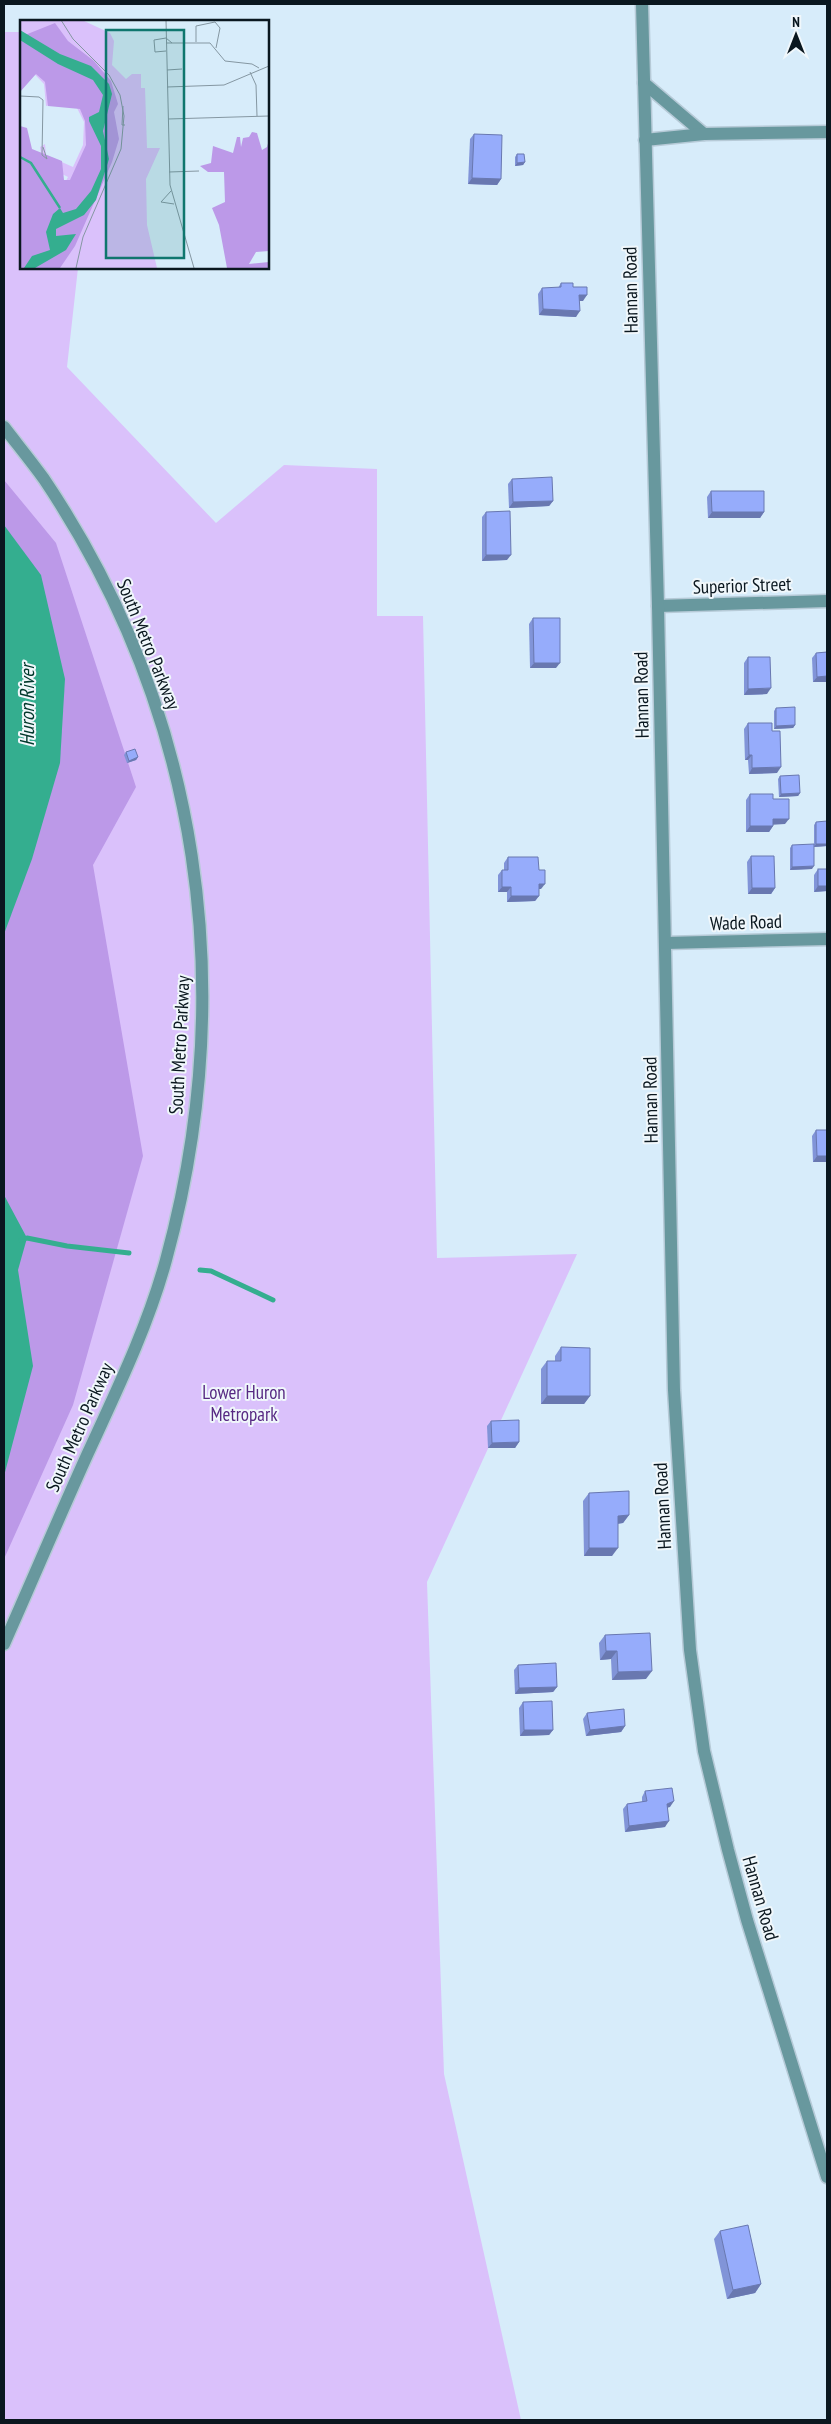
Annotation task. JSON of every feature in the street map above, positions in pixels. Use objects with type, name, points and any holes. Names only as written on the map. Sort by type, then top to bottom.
[{"type":"street","name":"Hannan Road","points":[[642,4],[666,943],[675,1400],[684,1573],[697,1714],[716,1803],[747,1920],[827,2177]]},
{"type":"street","points":[[644,83],[704,134]]},
{"type":"street","points":[[645,140],[704,134],[827,132]]},
{"type":"street","name":"South Metro Parkway","points":[[4,427],[42,476],[89,554],[132,644],[154,702],[184,808],[189,837],[199,910],[204,1010],[200,1084],[193,1134],[184,1186],[166,1262],[131,1357],[4,1644]]},
{"type":"street","name":"Superior Street","points":[[658,606],[827,601]]},
{"type":"street","name":"Wade Road","points":[[666,943],[827,938]]},
{"type":"green space","name":"Lower Huron Metropark","points":[[4,32],[20,32],[20,269],[78,269],[67,367],[216,523],[284,465],[377,469],[377,616],[423,616],[437,1258],[577,1254],[427,1582],[444,2074],[521,2420],[4,2420]]},
{"type":"shaded area","points":[[4,480],[56,543],[136,787],[93,865],[143,1156],[73,1405],[4,1559]]},
{"type":"water","name":"Huron River","points":[[4,525],[41,575],[65,679],[60,763],[32,859],[4,934]]},
{"type":"water","points":[[4,1195],[27,1238],[18,1270],[33,1366],[4,1476]]},
{"type":"building","points":[[474,134],[502,135],[501,179],[472,178]]},
{"type":"building","points":[[517,154],[524,154],[525,162],[517,163]]},
{"type":"building","points":[[561,283],[573,283],[573,287],[587,287],[587,295],[579,295],[580,311],[543,309],[542,288],[561,287]]},
{"type":"building","points":[[552,477],[553,501],[513,502],[512,479]]},
{"type":"building","points":[[711,491],[764,491],[764,512],[712,512]]},
{"type":"building","points":[[510,511],[511,555],[486,555],[486,512]]},
{"type":"building","points":[[533,618],[560,618],[560,663],[534,663]]},
{"type":"building","points":[[827,652],[827,676],[817,677],[816,653]]},
{"type":"building","points":[[748,657],[770,657],[771,688],[748,689]]},
{"type":"building","points":[[795,707],[795,725],[776,726],[776,708]]},
{"type":"building","points":[[748,723],[772,723],[772,731],[780,731],[781,767],[752,768],[752,755],[749,755]]},
{"type":"building","points":[[135,749],[138,757],[129,761],[126,752]]},
{"type":"building","points":[[799,775],[800,793],[781,794],[780,776]]},
{"type":"building","points":[[750,794],[773,794],[773,799],[789,799],[789,819],[773,819],[773,826],[750,826]]},
{"type":"building","points":[[827,821],[827,844],[816,844],[816,822]]},
{"type":"building","points":[[814,844],[814,866],[792,867],[792,845]]},
{"type":"building","points":[[751,856],[774,856],[775,888],[752,888]]},
{"type":"building","points":[[508,857],[538,857],[539,870],[545,870],[545,884],[539,884],[539,896],[511,896],[511,887],[502,887],[502,870],[508,870]]},
{"type":"building","points":[[818,869],[827,869],[827,886],[818,886]]},
{"type":"building","points":[[816,1130],[827,1130],[827,1156],[817,1156]]},
{"type":"building","points":[[561,1347],[590,1348],[590,1396],[547,1396],[547,1361],[561,1361]]},
{"type":"building","points":[[519,1420],[519,1442],[492,1443],[491,1421]]},
{"type":"building","points":[[629,1491],[629,1515],[618,1516],[618,1548],[589,1548],[589,1493]]},
{"type":"building","points":[[650,1633],[652,1671],[618,1672],[617,1651],[606,1651],[605,1635]]},
{"type":"building","points":[[556,1663],[557,1687],[519,1688],[518,1665]]},
{"type":"building","points":[[552,1701],[553,1730],[524,1730],[523,1702]]},
{"type":"building","points":[[624,1709],[625,1726],[590,1730],[587,1713]]},
{"type":"building","points":[[672,1788],[674,1801],[667,1804],[669,1821],[629,1826],[627,1804],[647,1801],[645,1791]]},
{"type":"building","points":[[748,2225],[761,2284],[733,2290],[720,2231]]},
{"type":"waterway","points":[[21,1240],[27,1238],[67,1246],[129,1253]]},
{"type":"waterway","points":[[200,1270],[211,1271],[273,1300]]}]
